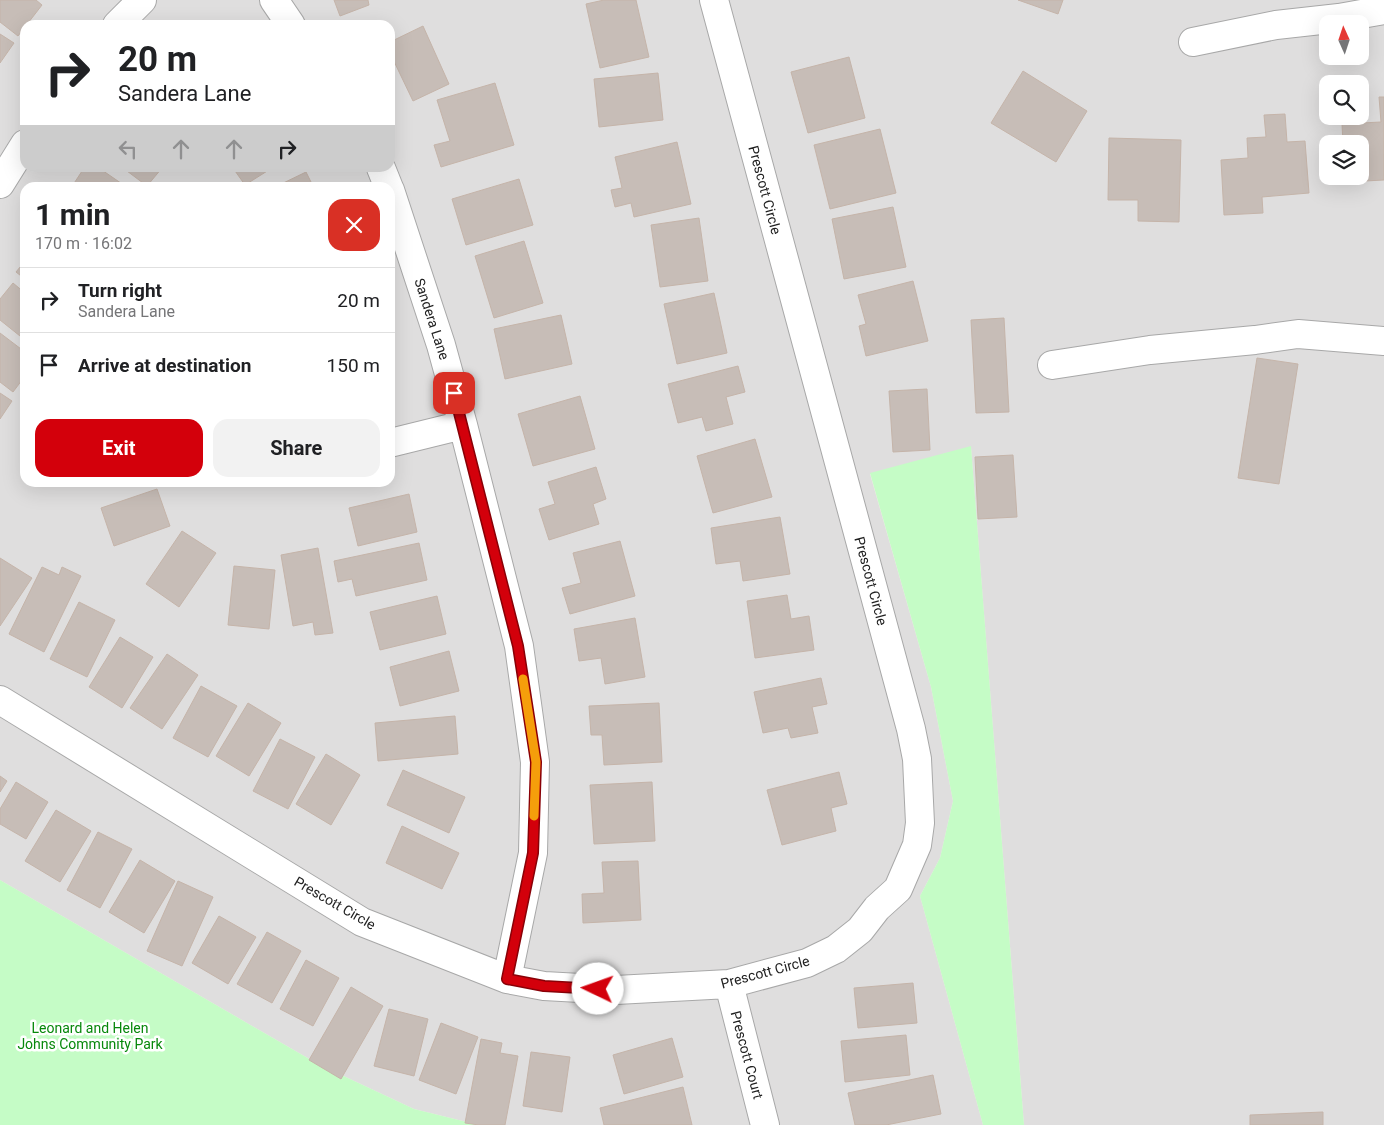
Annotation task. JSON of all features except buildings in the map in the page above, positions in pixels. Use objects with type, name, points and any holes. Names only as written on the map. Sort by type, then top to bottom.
[{"type":"street","points":[[122,20],[142,0]]},
{"type":"street","points":[[274,0],[288,20]]},
{"type":"street","name":"Prescott Circle","points":[[0,700],[362,922],[507,979],[544,986],[616,990],[729,984],[808,963],[836,948],[860,930],[877,908],[898,889],[918,845],[920,823],[917,759],[911,729],[714,0]]},
{"type":"street","points":[[1193,42],[1276,25],[1338,18],[1384,10]]},
{"type":"street","points":[[0,184],[20,152]]},
{"type":"street","name":"Sandera Lane","points":[[395,204],[441,344],[463,425],[518,646],[536,762],[533,853],[507,979]]},
{"type":"street","points":[[1052,366],[1150,350],[1298,334],[1384,341]]},
{"type":"street","points":[[395,442],[463,425]]},
{"type":"street","name":"Prescott Court","points":[[729,984],[765,1125]]},
{"type":"shaded area","points":[[0,0],[1384,0],[1384,1125],[1024,1125],[971,447],[870,474],[931,687],[953,801],[940,858],[920,896],[983,1125],[479,1125],[414,1109],[318,1064],[0,880]]},
{"type":"green space","points":[[971,446],[1024,1125],[983,1125],[920,896],[940,858],[953,801],[931,687],[870,473]]},
{"type":"green space","name":"Leonard and Helen Johns Community Park","points":[[0,880],[318,1064],[414,1109],[479,1125],[0,1125]]},
{"type":"slow traffic","points":[[523,679],[536,762],[534,816]]},
{"type":"route","points":[[454,393],[518,646],[536,762],[533,853],[507,979],[544,986],[598,989]]}]
